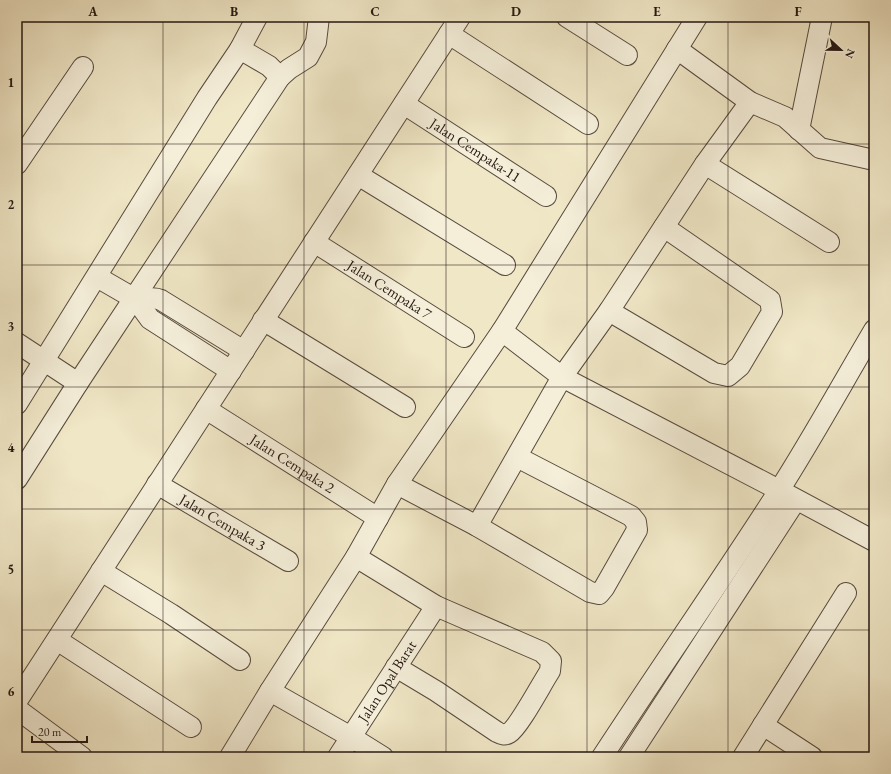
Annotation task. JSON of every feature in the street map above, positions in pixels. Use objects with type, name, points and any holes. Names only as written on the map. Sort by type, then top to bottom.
[{"type":"street","points":[[17,404],[207,98],[240,49],[258,17]]},
{"type":"street","points":[[17,479],[78,383],[138,300],[280,77],[289,69],[308,57],[316,42],[319,17]]},
{"type":"street","points":[[17,702],[460,17]]},
{"type":"street","points":[[567,17],[627,55]]},
{"type":"street","points":[[230,757],[356,556],[397,484],[502,331],[696,17]]},
{"type":"street","points":[[799,130],[822,17]]},
{"type":"street","points":[[448,34],[588,124]]},
{"type":"street","points":[[240,49],[269,66],[280,77]]},
{"type":"street","points":[[677,49],[750,102],[785,117],[820,148],[874,160]]},
{"type":"street","points":[[17,164],[83,67]]},
{"type":"street","points":[[477,526],[562,377],[609,311],[706,164],[750,102]]},
{"type":"street","name":"Jalan Cempaka-11","points":[[404,104],[546,196]]},
{"type":"street","points":[[706,164],[829,242]]},
{"type":"street","points":[[358,175],[505,264]]},
{"type":"street","points":[[609,311],[714,373],[728,376],[740,366],[772,312],[770,300],[664,227]]},
{"type":"street","name":"Jalan Cempaka 7","points":[[314,242],[464,337]]},
{"type":"street","points":[[97,277],[138,300],[150,319],[231,371]]},
{"type":"street","points":[[138,300],[151,297],[161,300],[244,351]]},
{"type":"street","points":[[263,320],[405,407]]},
{"type":"street","points":[[629,757],[788,495],[874,330]]},
{"type":"street","points":[[502,331],[562,377],[874,541]]},
{"type":"street","points":[[17,343],[78,383]]},
{"type":"street","name":"Jalan Cempaka 2","points":[[206,409],[378,518]]},
{"type":"street","points":[[397,484],[477,526],[590,592],[598,594],[604,588],[637,530],[636,522],[631,516],[517,457]]},
{"type":"street","name":"Jalan Cempaka 3","points":[[157,484],[288,561]]},
{"type":"street","points":[[602,757],[686,632],[788,495]]},
{"type":"street","points":[[356,556],[436,606],[542,652],[551,661],[550,671],[518,724],[509,733],[503,735],[396,667]]},
{"type":"street","points":[[101,571],[171,614],[240,660]]},
{"type":"street","points":[[743,757],[846,593]]},
{"type":"street","name":"Jalan Opal Barat","points":[[338,757],[436,606]]},
{"type":"street","points":[[57,640],[190,727]]},
{"type":"street","points":[[270,691],[383,757]]},
{"type":"street","points":[[17,709],[82,757]]},
{"type":"street","points":[[763,725],[812,757]]}]
